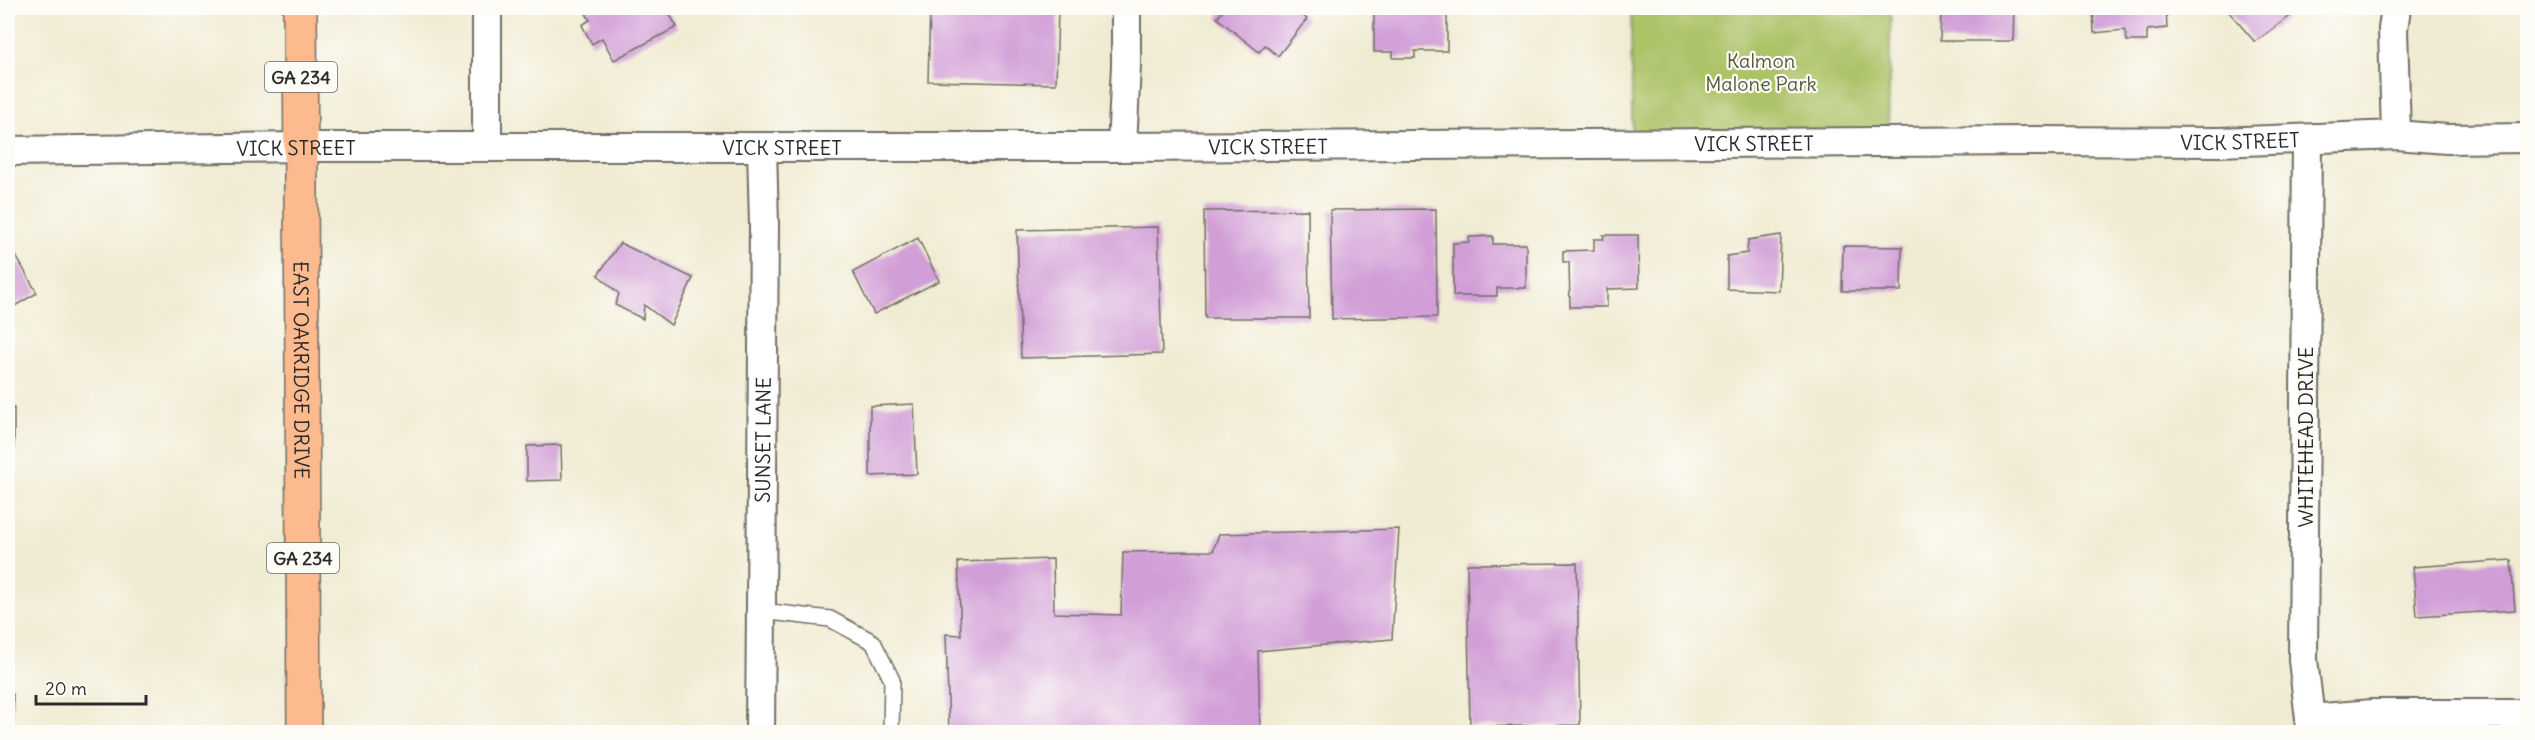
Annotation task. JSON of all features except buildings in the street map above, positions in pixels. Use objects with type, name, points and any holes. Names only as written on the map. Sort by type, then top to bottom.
[{"type":"main road","name":"EAST OAKRIDGE DRIVE","points":[[300,8],[304,732]]},
{"type":"street","points":[[487,8],[487,147]]},
{"type":"street","points":[[1122,147],[1126,8]]},
{"type":"street","points":[[2396,8],[2393,29],[2396,135]]},
{"type":"street","name":"VICK STREET","points":[[8,151],[301,147],[1122,147],[2307,140],[2396,135],[2447,139],[2528,138]]},
{"type":"street","name":"WHITEHEAD DRIVE","points":[[2307,140],[2303,660],[2309,726]]},
{"type":"street","name":"SUNSET LANE","points":[[760,732],[764,225],[762,148]]},
{"type":"street","points":[[2309,726],[2373,714],[2528,714]]},
{"type":"lane","points":[[761,611],[830,619],[873,642],[892,680],[891,732]]},
{"type":"green space","name":"Kalmon Malone Park","points":[[1631,8],[1891,8],[1888,136],[1632,138]]}]
